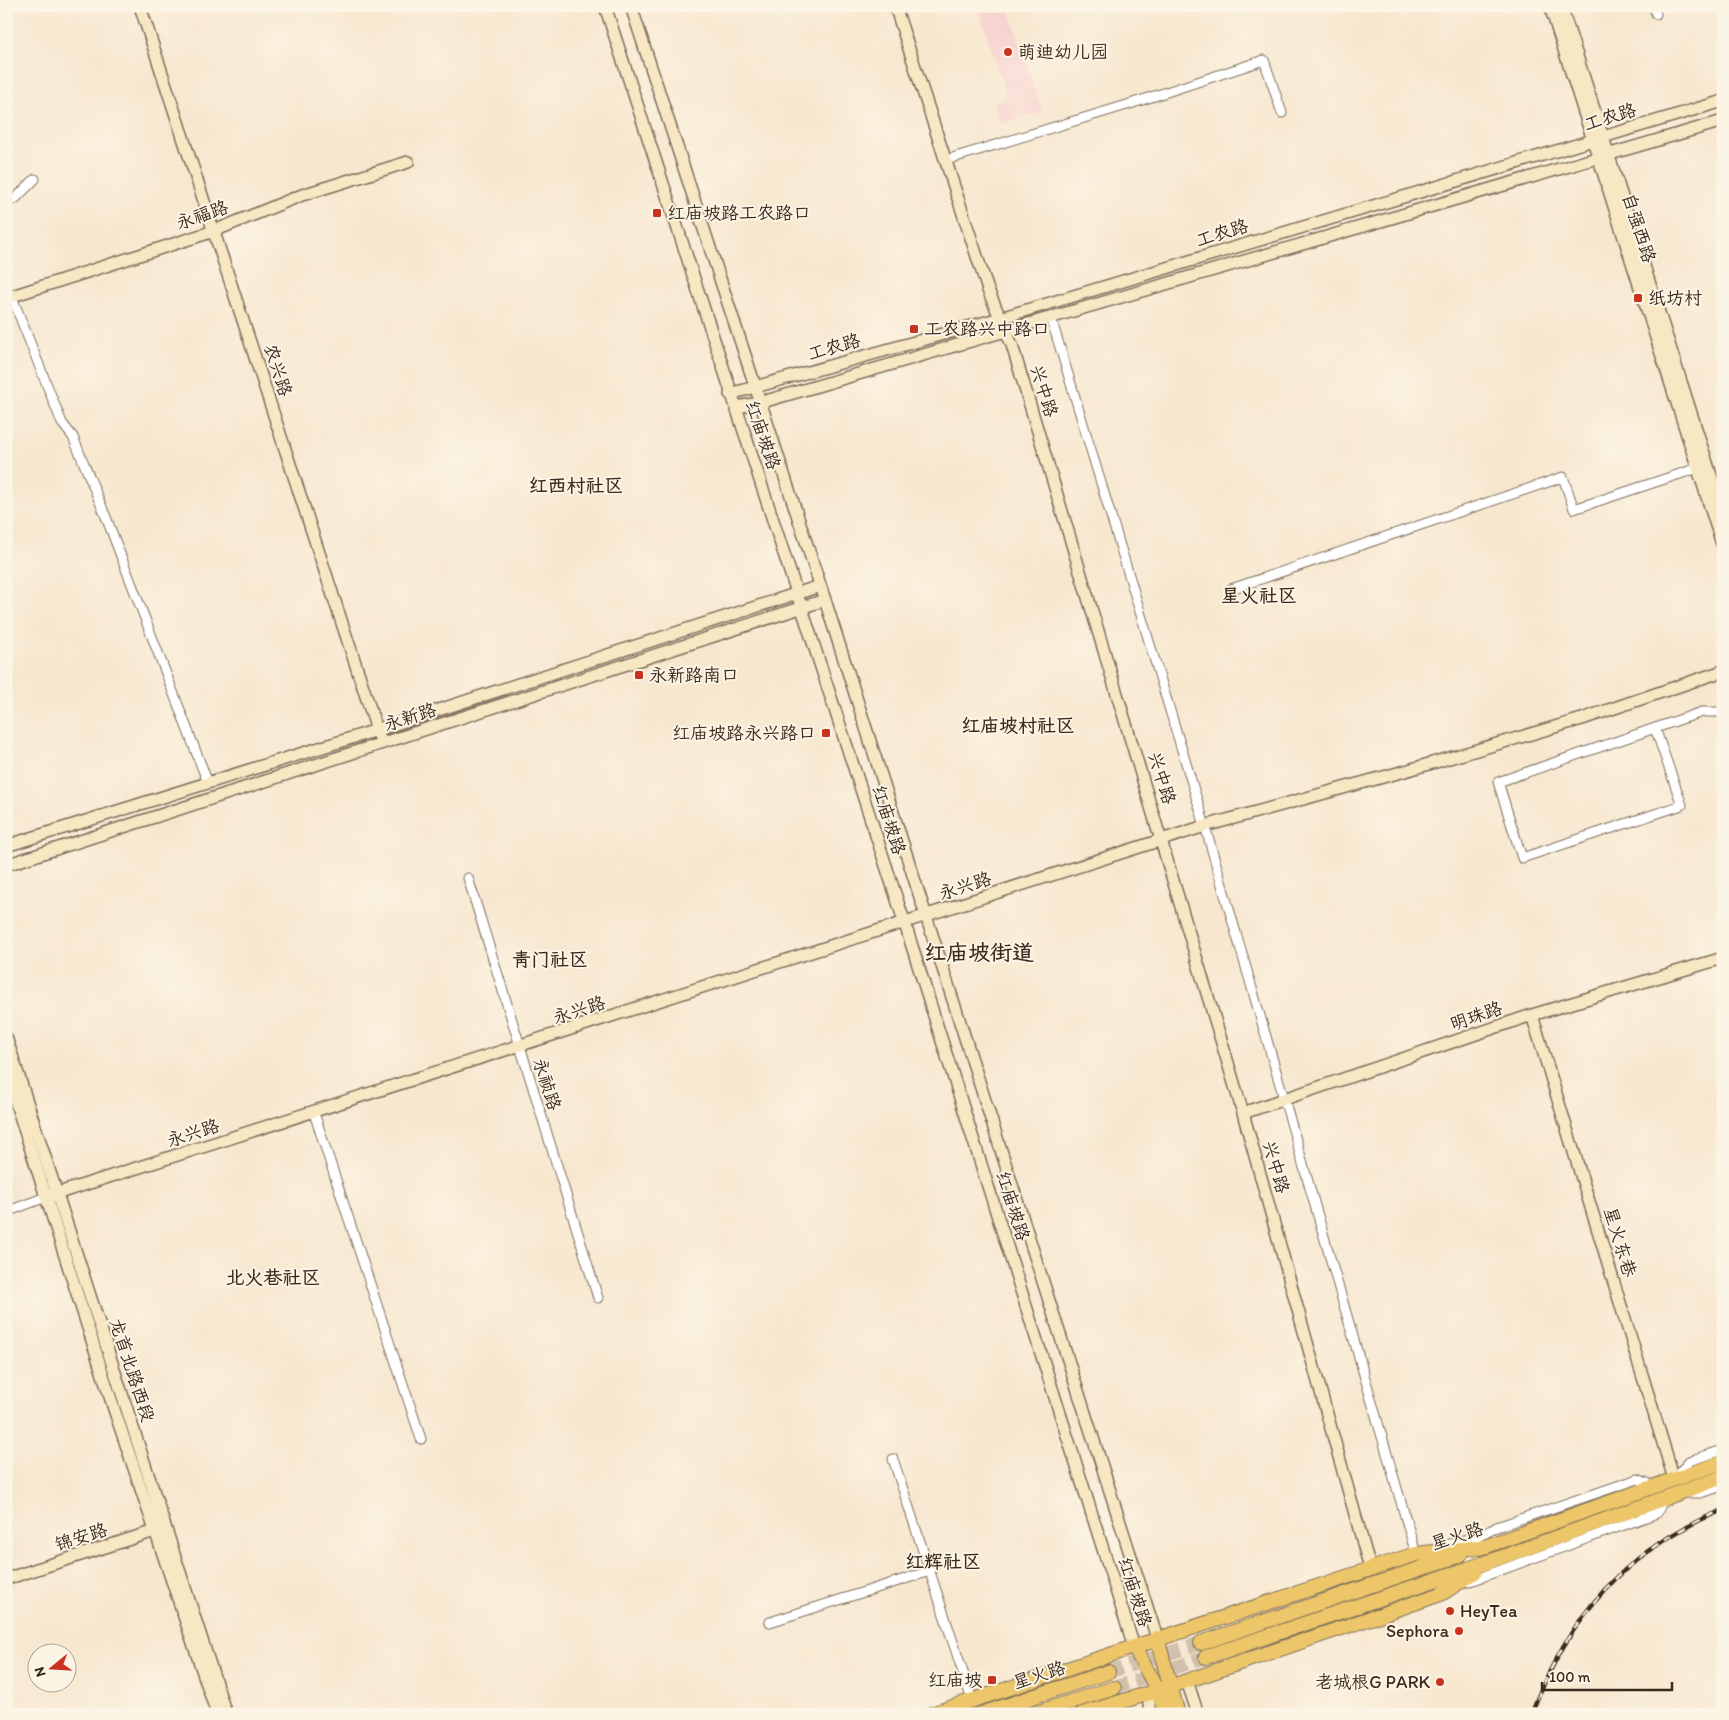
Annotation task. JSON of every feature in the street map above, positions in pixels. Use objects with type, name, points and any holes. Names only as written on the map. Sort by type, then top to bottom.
[{"type":"main road","name":"农兴路","points":[[140,6],[381,745]]},
{"type":"main road","name":"红庙坡路","points":[[605,6],[730,394],[737,407],[905,924],[1134,1647]]},
{"type":"main road","name":"红庙坡路","points":[[631,6],[759,403],[825,600],[1157,1638]]},
{"type":"main road","name":"兴中路","points":[[895,6],[988,290],[1012,344],[1243,1114],[1370,1568]]},
{"type":"main road","name":"自强西路","points":[[1550,6],[1599,139]]},
{"type":"main road","name":"自强西路","points":[[1561,6],[1603,155],[1723,547]]},
{"type":"main road","name":"工农路","points":[[730,394],[1000,318],[1723,101]]},
{"type":"main road","name":"工农路","points":[[737,407],[759,403],[1723,121]]},
{"type":"main road","name":"自强西路","points":[[1603,155],[1723,512]]},
{"type":"main road","name":"永福路","points":[[9,298],[214,230],[302,195],[408,162]]},
{"type":"main road","name":"永新路","points":[[6,846],[377,730],[820,586]]},
{"type":"main road","name":"永新路","points":[[6,865],[825,600]]},
{"type":"main road","name":"永兴路","points":[[52,1196],[905,924],[1205,826],[1405,771],[1582,718],[1723,671]]},
{"type":"main road","name":"明珠路","points":[[1243,1114],[1532,1015],[1723,958]]},
{"type":"main road","name":"星火东巷","points":[[1532,1015],[1674,1479]]},
{"type":"main road","name":"龙首北路西段","points":[[6,1036],[52,1196],[161,1529],[226,1714]]},
{"type":"main road","name":"龙首北路西段","points":[[6,1072],[52,1196]]},
{"type":"main road","name":"星火路","points":[[1201,1643],[1488,1546],[1723,1462]]},
{"type":"main road","name":"星火路","points":[[1206,1657],[1491,1561],[1723,1476]]},
{"type":"main road","name":"龙首北路西段","points":[[161,1529],[217,1714]]},
{"type":"main road","name":"锦安路","points":[[6,1579],[161,1529]]},
{"type":"main road","points":[[931,1714],[1416,1554],[1488,1546]]},
{"type":"main road","points":[[1082,1714],[1441,1594],[1491,1561]]},
{"type":"main road","points":[[1157,1638],[1166,1714]]},
{"type":"main road","points":[[1134,1647],[1163,1688],[1178,1714]]},
{"type":"main road","name":"星火路","points":[[981,1714],[1108,1672]]},
{"type":"main road","points":[[1187,1680],[1198,1714]]},
{"type":"main road","name":"星火路","points":[[1033,1714],[1114,1688]]},
{"type":"main road","points":[[1149,1714],[1149,1698],[1163,1688]]},
{"type":"street","points":[[946,160],[1127,105],[1264,60],[1282,113]]},
{"type":"street","points":[[6,202],[15,199],[35,179]]},
{"type":"street","points":[[9,298],[62,423],[73,437],[106,517],[208,783]]},
{"type":"street","points":[[1051,318],[1205,826],[1283,1101],[1416,1554],[1478,1536],[1491,1529],[1638,1479],[1654,1486]]},
{"type":"street","points":[[1231,589],[1563,477],[1574,509],[1698,468]]},
{"type":"street","points":[[1655,728],[1682,806],[1522,858],[1498,782],[1655,728],[1702,712],[1723,712]]},
{"type":"street","name":"永祯路","points":[[468,878],[518,1047],[598,1298]]},
{"type":"street","points":[[314,1113],[421,1439]]},
{"type":"street","name":"永兴路","points":[[6,1212],[52,1196]]},
{"type":"street","points":[[1674,1479],[1689,1461],[1723,1450]]},
{"type":"street","points":[[894,1459],[972,1700]]},
{"type":"street","points":[[1680,1492],[1700,1493],[1723,1486]]},
{"type":"street","points":[[1441,1594],[1490,1573],[1657,1513],[1664,1498]]},
{"type":"street","points":[[770,1622],[930,1571]]},
{"type":"shaded area","name":"萌迪幼儿园","points":[[978,6],[1008,6],[1042,112],[1000,125],[993,103],[1007,98]]},
{"type":"tunnel","points":[[1108,1672],[1201,1643]]},
{"type":"tunnel","points":[[1114,1688],[1206,1657]]},
{"type":"railway","points":[[1531,1714],[1546,1679],[1563,1647],[1582,1618],[1604,1591],[1629,1566],[1657,1545],[1688,1526],[1723,1510]]},
{"type":"place","name":"萌迪幼儿园","points":[[1008,52]]},
{"type":"place","name":"红庙坡路工农路口","points":[[657,213]]},
{"type":"place","name":"纸坊村","points":[[1638,298]]},
{"type":"place","name":"工农路兴中路口","points":[[914,329]]},
{"type":"place","name":"永新路南口","points":[[639,675]]},
{"type":"place","name":"红庙坡路永兴路口","points":[[826,733]]},
{"type":"place","name":"HeyTea","points":[[1450,1611]]},
{"type":"place","name":"Sephora","points":[[1459,1631]]},
{"type":"place","name":"红庙坡","points":[[992,1680]]},
{"type":"place","name":"老城根G PARK","points":[[1440,1682]]},
{"type":"district","name":"红西村社区","points":[[576,485]]},
{"type":"district","name":"星火社区","points":[[1259,595]]},
{"type":"district","name":"红庙坡村社区","points":[[1018,725]]},
{"type":"district","name":"红庙坡街道","points":[[979,952]]},
{"type":"district","name":"青门社区","points":[[550,959]]},
{"type":"district","name":"北火巷社区","points":[[273,1277]]},
{"type":"district","name":"红辉社区","points":[[943,1561]]}]
